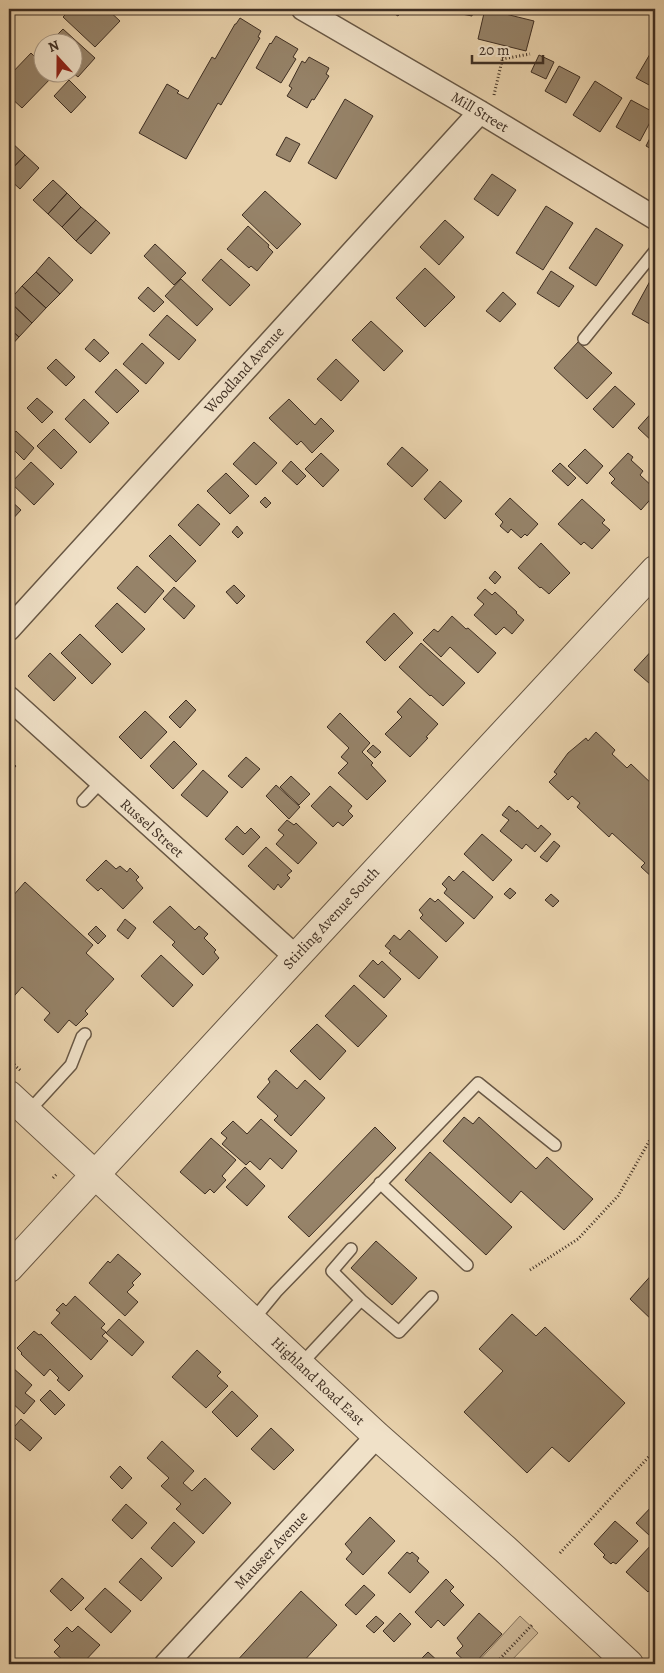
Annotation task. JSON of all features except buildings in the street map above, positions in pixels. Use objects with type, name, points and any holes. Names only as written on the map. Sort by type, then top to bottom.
[{"type":"street","name":"Mill Street","points":[[303,9],[486,106],[655,218]]},
{"type":"street","name":"Woodland Avenue","points":[[9,630],[486,106]]},
{"type":"street","name":"Stirling Avenue South","points":[[9,1268],[655,570]]},
{"type":"street","name":"Russel Street","points":[[9,698],[296,956]]},
{"type":"street","name":"Highland Road East","points":[[18,1103],[377,1436],[512,1555],[629,1664]]},
{"type":"street","name":"Mausser Avenue","points":[[166,1664],[377,1436]]},
{"type":"lane","points":[[584,339],[655,251]]},
{"type":"lane","points":[[83,802],[101,782]]},
{"type":"lane","points":[[18,1103],[71,1065],[85,1034]]},
{"type":"lane","points":[[252,1320],[276,1292],[478,1083],[555,1145]]},
{"type":"lane","points":[[380,1183],[467,1265]]},
{"type":"lane","points":[[351,1250],[332,1271],[361,1300],[399,1332],[432,1297]]},
{"type":"lane","points":[[301,1364],[361,1300]]},
{"type":"path","points":[[486,106],[504,52]]},
{"type":"path","points":[[502,59],[530,54]]},
{"type":"path","points":[[530,1270],[578,1239],[618,1196],[655,1131]]},
{"type":"path","points":[[560,1553],[655,1450]]},
{"type":"path","points":[[495,1664],[532,1625]]},
{"type":"shaded area","points":[[520,1616],[538,1633],[508,1664],[476,1664]]}]
